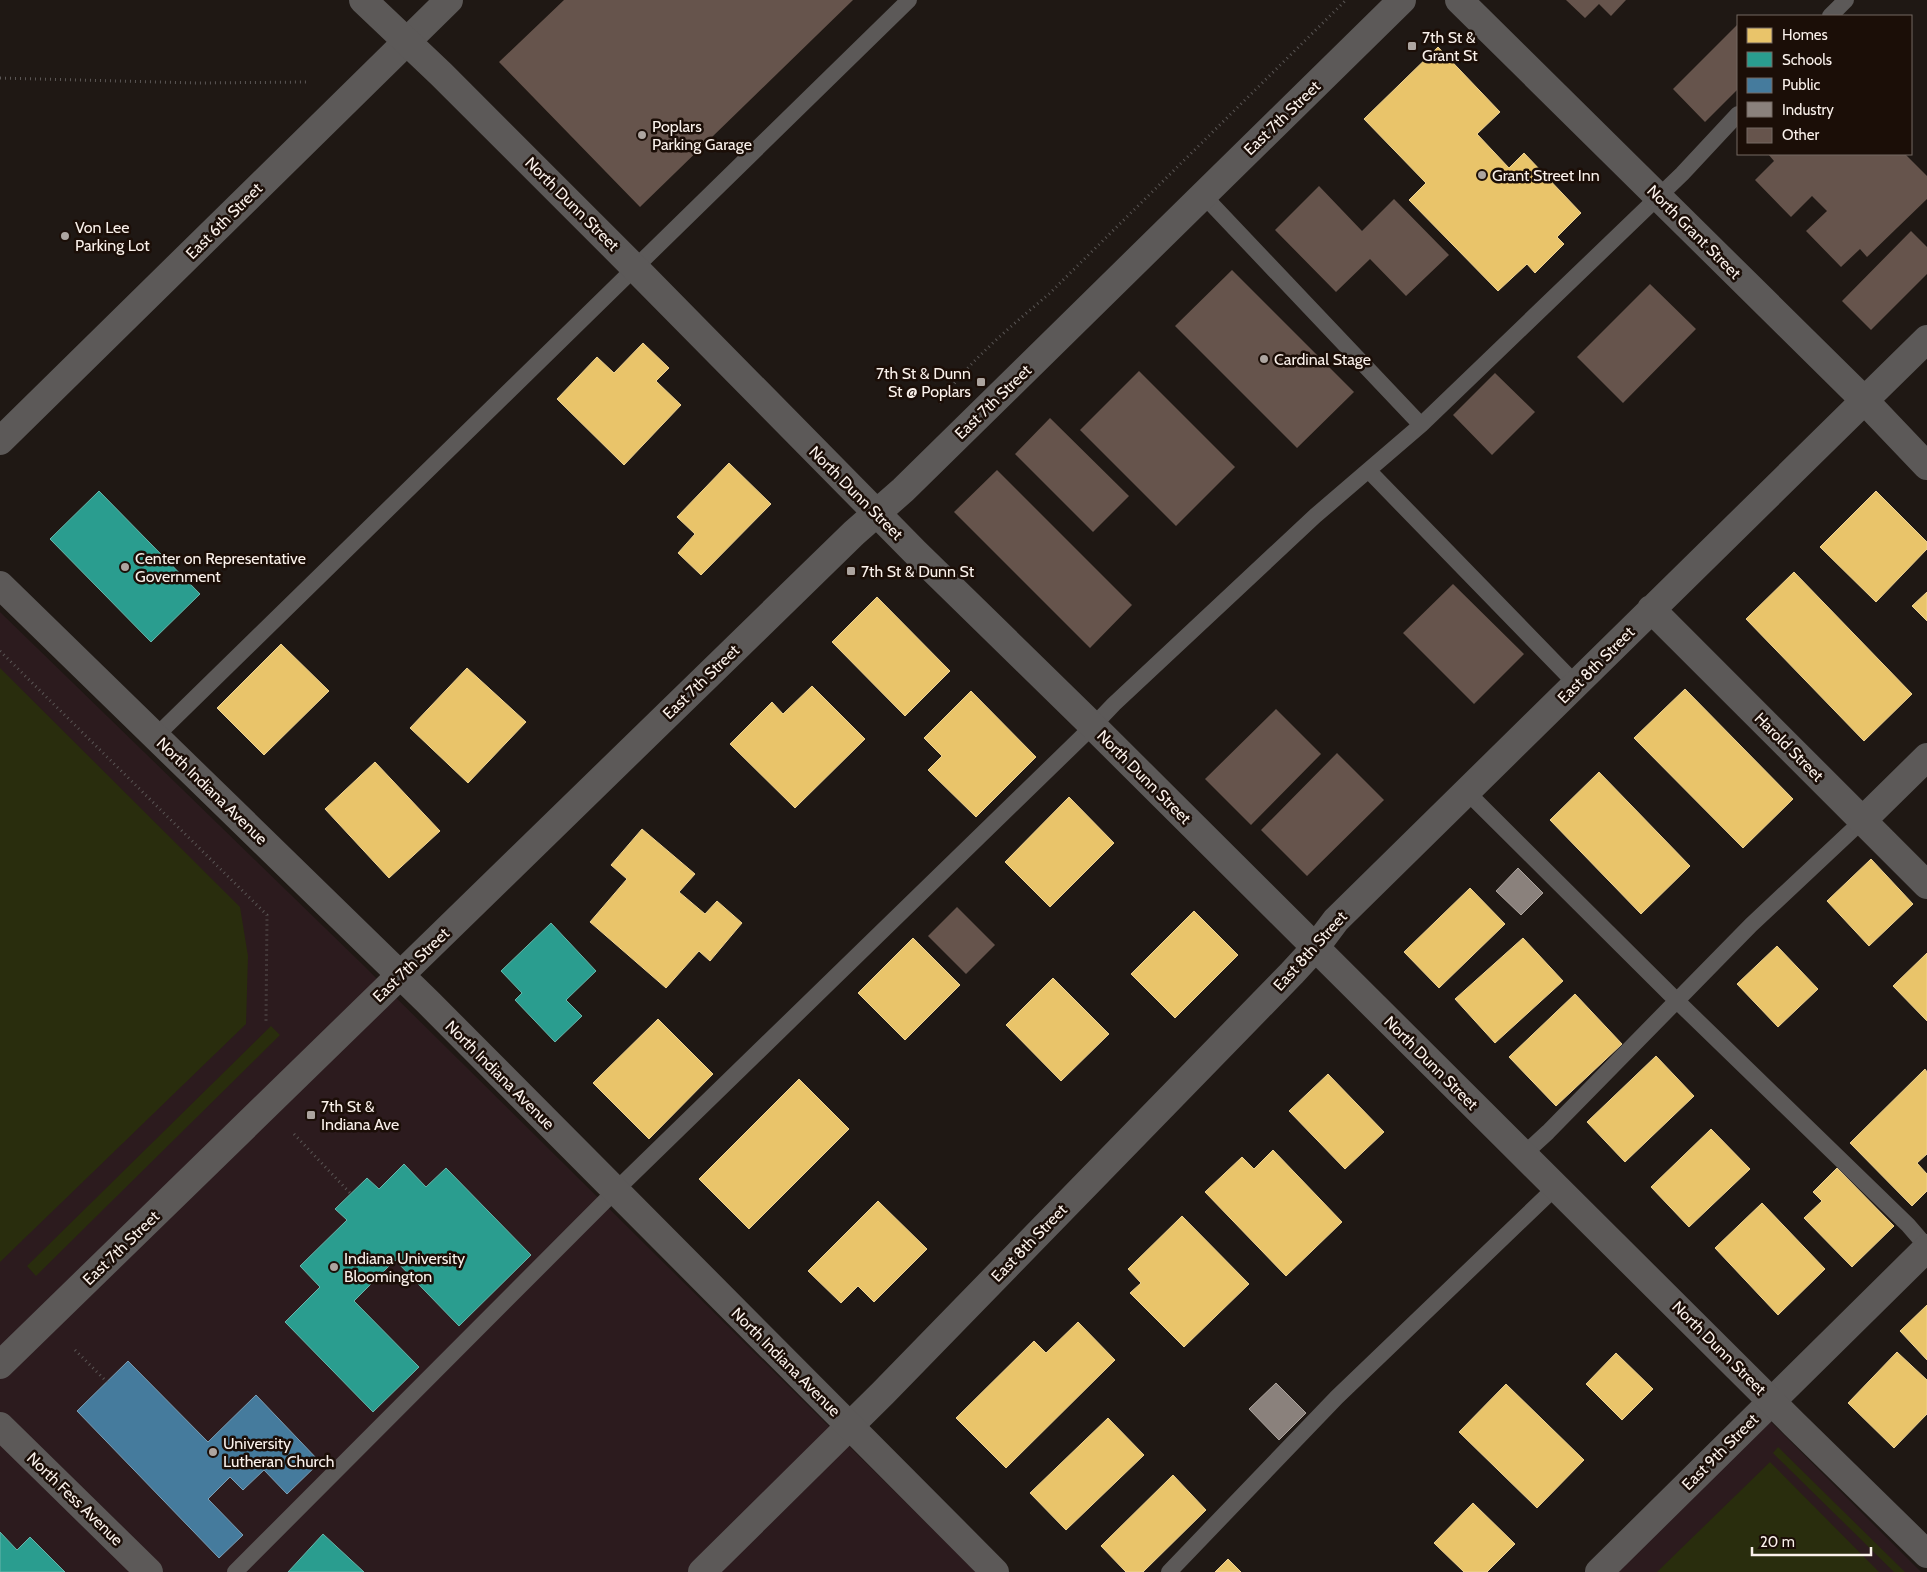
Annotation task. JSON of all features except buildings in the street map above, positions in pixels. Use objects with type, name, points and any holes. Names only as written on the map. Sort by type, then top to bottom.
[{"type":"street","name":"North Dunn Street","points":[[363,0],[442,74],[876,514],[1093,726],[1927,1554]]},
{"type":"street","name":"East 6th Street","points":[[0,441],[449,0]]},
{"type":"street","name":"East 7th Street","points":[[0,1365],[854,533],[903,490],[1402,0]]},
{"type":"street","name":"North Grant Street","points":[[1459,0],[1865,401],[1927,466]]},
{"type":"street","name":"East 8th Street","points":[[702,1572],[883,1392],[1315,948],[1336,920],[1468,793],[1651,609],[1927,339]]},
{"type":"street","name":"North Indiana Avenue","points":[[0,585],[400,975],[995,1572]]},
{"type":"street","name":"Harold Street","points":[[1651,609],[1927,886]]},
{"type":"street","points":[[1862,821],[1927,757]]},
{"type":"street","name":"East 9th Street","points":[[1598,1572],[1927,1248]]},
{"type":"street","name":"North Fess Avenue","points":[[0,1426],[150,1572]]},
{"type":"lane","points":[[156,736],[909,0]]},
{"type":"lane","points":[[1831,15],[1846,0]]},
{"type":"lane","points":[[235,1572],[616,1190],[1114,704],[1315,516],[1420,425],[1658,197],[1737,115]]},
{"type":"lane","points":[[1203,195],[1420,425]]},
{"type":"lane","points":[[1369,471],[1576,684]]},
{"type":"lane","points":[[1468,793],[1676,1000],[1908,1225],[1927,1248]]},
{"type":"lane","points":[[1524,1154],[1548,1132],[1751,925],[1862,821]]},
{"type":"lane","points":[[1169,1572],[1336,1397],[1556,1187]]},
{"type":"path","points":[[0,78],[198,83],[307,82]]},
{"type":"path","points":[[0,651],[267,915],[266,1022]]},
{"type":"path","points":[[294,1134],[351,1194]]},
{"type":"path","points":[[75,1350],[107,1382]]},
{"type":"shaded area","name":"Indiana University Bloomington","points":[[0,612],[360,962],[976,1572],[0,1572]]},
{"type":"shaded area","points":[[1770,1421],[1921,1572],[1618,1572]]},
{"type":"green space","points":[[0,668],[240,907],[248,956],[246,1024],[0,1262]]},
{"type":"green space","points":[[271,1026],[280,1035],[36,1276],[27,1266]]},
{"type":"green space","points":[[1778,1447],[1905,1572],[1894,1572],[1773,1453]]},
{"type":"green space","points":[[1770,1462],[1879,1572],[1657,1572]]},
{"type":"place","name":"7th St & Grant St","points":[[1412,46]]},
{"type":"place","name":"Poplars Parking Garage","points":[[642,135]]},
{"type":"place","name":"Grant Street Inn","points":[[1482,175]]},
{"type":"place","name":"Von Lee Parking Lot","points":[[65,236]]},
{"type":"place","name":"Cardinal Stage","points":[[1264,359]]},
{"type":"place","name":"7th St & Dunn St @ Poplars","points":[[981,382]]},
{"type":"place","name":"Center on Representative Government","points":[[125,567]]},
{"type":"place","name":"7th St & Dunn St","points":[[851,571]]},
{"type":"place","name":"7th St & Indiana Ave","points":[[311,1115]]},
{"type":"place","name":"Indiana University Bloomington","points":[[334,1267]]},
{"type":"place","name":"University Lutheran Church","points":[[213,1452]]}]
